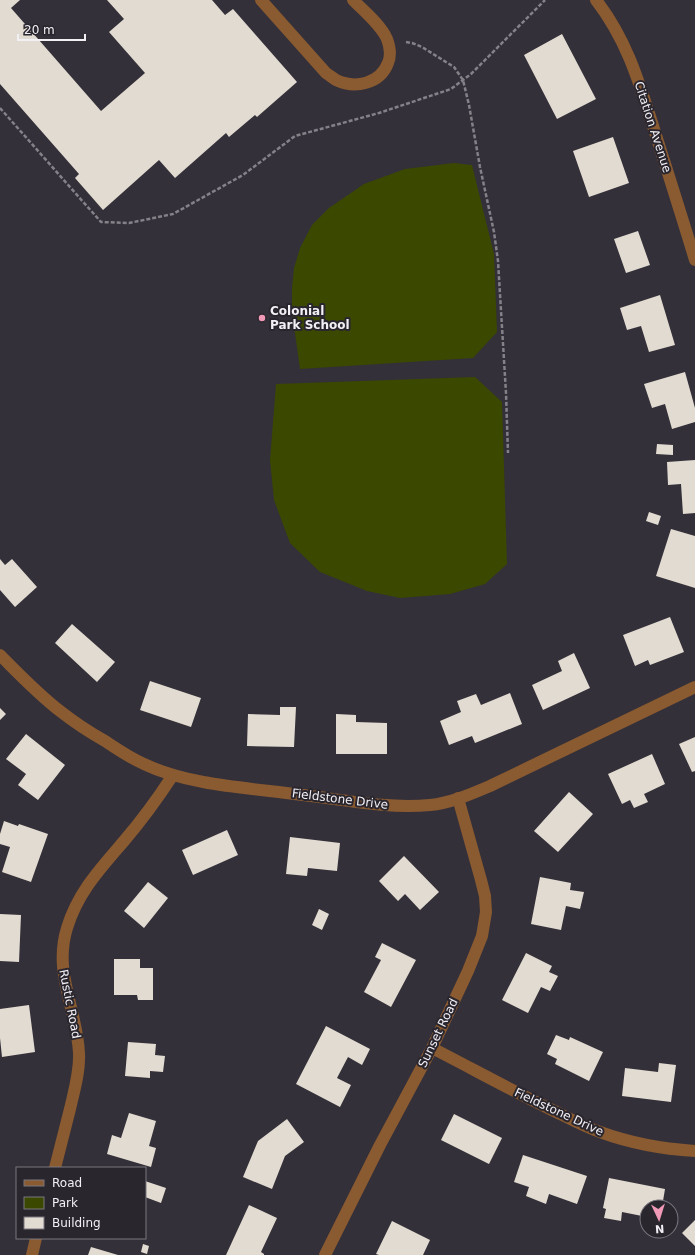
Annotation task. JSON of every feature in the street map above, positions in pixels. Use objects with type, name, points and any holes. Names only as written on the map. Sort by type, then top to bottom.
[{"type":"street","points":[[261,0],[326,73],[335,80],[354,84],[363,84],[378,78],[389,60],[390,53],[387,39],[374,21],[353,0]]},
{"type":"street","name":"Citation Avenue","points":[[596,0],[624,43],[636,72],[695,260]]},
{"type":"street","name":"Fieldstone Drive","points":[[0,655],[36,691],[59,710],[84,728],[145,765],[173,775],[202,781],[401,806],[429,805],[458,798],[490,786],[695,687]]},
{"type":"street","name":"Rustic Road","points":[[55,1167],[77,1081],[79,1062],[78,1037],[63,972],[63,944],[66,930],[73,909],[86,887],[155,802],[173,775]]},
{"type":"street","name":"Sunset Road","points":[[325,1255],[380,1145],[432,1048],[479,945],[485,919],[486,904],[458,798]]},
{"type":"street","name":"Fieldstone Drive","points":[[432,1048],[532,1100],[601,1133],[635,1142],[695,1151]]},
{"type":"street","points":[[32,1255],[36,1239]]},
{"type":"path","points":[[0,108],[101,222],[129,224],[173,214],[243,175],[295,136],[401,106],[451,88],[471,74],[545,0]]},
{"type":"path","points":[[387,39],[412,43],[422,47],[454,67],[463,80],[494,232],[498,261],[505,370],[508,453]]},
{"type":"green space","points":[[454,163],[472,165],[494,254],[497,332],[473,358],[300,369],[292,312],[292,288],[294,268],[300,248],[312,225],[329,208],[364,184],[405,169]]},
{"type":"green space","points":[[475,377],[502,402],[507,564],[485,584],[450,594],[400,598],[367,591],[320,572],[290,543],[274,500],[270,460],[276,384]]},
{"type":"building","points":[[0,0],[20,0],[11,8],[101,111],[145,73],[109,32],[124,19],[107,0],[212,0],[225,15],[233,9],[297,82],[257,117],[255,115],[229,137],[226,133],[175,178],[159,160],[103,210],[75,178],[79,174],[0,84]]},
{"type":"building","points":[[562,34],[596,99],[557,119],[524,55]]},
{"type":"building","points":[[613,137],[629,183],[589,197],[573,151]]},
{"type":"building","points":[[638,231],[650,265],[626,273],[614,239]]},
{"type":"building","points":[[660,295],[675,345],[649,352],[641,326],[627,330],[620,308]]},
{"type":"building","points":[[685,372],[695,408],[695,422],[672,429],[665,404],[652,408],[644,384]]},
{"type":"building","points":[[657,444],[673,445],[673,455],[656,454]]},
{"type":"building","points":[[695,460],[695,513],[683,514],[681,484],[668,485],[667,462]]},
{"type":"building","points":[[649,512],[661,516],[658,525],[646,521]]},
{"type":"building","points":[[671,529],[695,536],[695,588],[656,576]]},
{"type":"building","points":[[0,559],[5,565],[12,559],[37,587],[15,607],[0,590]]},
{"type":"building","points":[[670,617],[684,652],[650,665],[648,660],[635,666],[623,635]]},
{"type":"building","points":[[72,624],[115,662],[97,682],[55,643]]},
{"type":"building","points":[[574,653],[590,688],[543,710],[532,685],[562,671],[558,661]]},
{"type":"building","points":[[150,681],[201,698],[191,727],[140,710]]},
{"type":"building","points":[[510,693],[522,724],[475,743],[472,736],[449,745],[440,721],[461,712],[457,701],[476,694],[481,705]]},
{"type":"building","points":[[280,707],[296,707],[294,747],[247,746],[248,714],[280,715]]},
{"type":"building","points":[[0,708],[6,714],[0,720]]},
{"type":"building","points":[[336,714],[356,715],[356,722],[387,723],[387,754],[336,754]]},
{"type":"building","points":[[26,734],[65,765],[38,800],[18,785],[26,774],[6,759]]},
{"type":"building","points":[[695,737],[695,771],[692,772],[679,744]]},
{"type":"building","points":[[652,754],[665,784],[644,794],[648,802],[634,808],[630,800],[622,804],[608,774]]},
{"type":"building","points":[[569,792],[593,814],[558,852],[534,831]]},
{"type":"building","points":[[4,821],[18,826],[19,824],[48,834],[31,882],[2,872],[10,847],[0,844],[0,834]]},
{"type":"building","points":[[227,830],[238,855],[193,875],[182,850]]},
{"type":"building","points":[[290,837],[340,843],[337,871],[308,868],[307,876],[286,874]]},
{"type":"building","points":[[404,856],[439,892],[420,910],[405,894],[398,901],[379,881]]},
{"type":"building","points":[[540,877],[571,883],[570,890],[584,892],[580,909],[566,906],[561,930],[531,924]]},
{"type":"building","points":[[148,882],[168,898],[144,928],[124,911]]},
{"type":"building","points":[[319,909],[329,914],[322,930],[312,925]]},
{"type":"building","points":[[0,914],[21,915],[19,962],[0,961]]},
{"type":"building","points":[[382,943],[416,960],[391,1007],[364,992],[381,960],[375,957]]},
{"type":"building","points":[[526,953],[552,966],[549,972],[558,976],[550,991],[541,987],[528,1013],[502,1000]]},
{"type":"building","points":[[114,959],[140,959],[140,968],[153,968],[153,1000],[138,1000],[137,995],[114,995]]},
{"type":"building","points":[[29,1005],[35,1052],[2,1057],[0,1038],[0,1009]]},
{"type":"building","points":[[326,1026],[370,1049],[362,1065],[348,1057],[337,1078],[351,1085],[340,1107],[296,1084]]},
{"type":"building","points":[[556,1035],[569,1040],[570,1037],[603,1052],[589,1081],[555,1064],[557,1059],[547,1054]]},
{"type":"building","points":[[128,1042],[156,1044],[155,1055],[165,1056],[163,1072],[150,1071],[150,1078],[125,1076]]},
{"type":"building","points":[[659,1063],[676,1065],[671,1102],[622,1096],[625,1068],[658,1072]]},
{"type":"building","points":[[129,1113],[156,1121],[149,1146],[156,1148],[151,1167],[107,1154],[112,1135],[121,1138]]},
{"type":"building","points":[[454,1114],[502,1138],[489,1164],[441,1140]]},
{"type":"building","points":[[287,1119],[304,1142],[285,1156],[272,1189],[243,1177],[258,1141]]},
{"type":"building","points":[[523,1155],[587,1176],[577,1204],[549,1194],[546,1204],[526,1196],[529,1187],[514,1182]]},
{"type":"building","points":[[609,1178],[665,1189],[663,1199],[639,1199],[639,1215],[622,1212],[621,1221],[604,1218],[606,1209],[603,1208]]},
{"type":"building","points":[[146,1181],[166,1188],[161,1203],[146,1197]]},
{"type":"building","points":[[249,1205],[277,1218],[261,1252],[264,1255],[226,1255]]},
{"type":"building","points":[[695,1220],[695,1246],[682,1233]]},
{"type":"building","points":[[392,1221],[430,1240],[423,1255],[376,1254]]},
{"type":"building","points":[[143,1244],[149,1246],[147,1254],[141,1252]]},
{"type":"building","points":[[91,1247],[118,1255],[88,1255]]},
{"type":"place","name":"Colonial Park School","points":[[262,318]]}]
